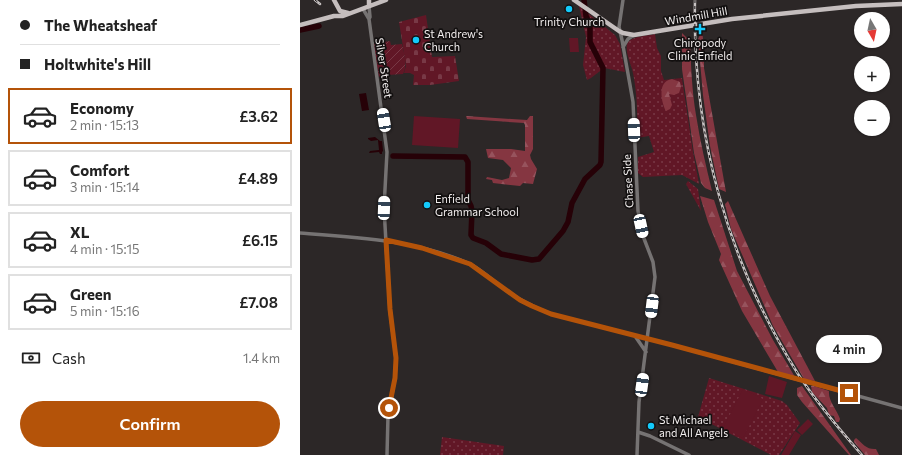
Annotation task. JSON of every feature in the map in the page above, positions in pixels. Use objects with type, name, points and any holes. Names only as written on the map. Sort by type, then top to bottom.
[{"type":"main road","points":[[334,0],[340,11],[346,13]]},
{"type":"main road","points":[[369,0],[369,6]]},
{"type":"main road","points":[[300,25],[334,16],[341,16],[386,0]]},
{"type":"main road","name":"Windmill Hill","points":[[574,0],[619,31],[634,35],[732,19],[856,6],[902,4]]},
{"type":"main road","points":[[334,16],[340,11]]},
{"type":"street","points":[[619,31],[623,0]]},
{"type":"street","name":"Silver Street","points":[[368,19],[370,17],[369,6]]},
{"type":"street","name":"Silver Street","points":[[364,9],[368,19],[376,80],[384,120],[388,157],[384,208],[390,309],[396,358],[395,378],[388,418],[387,455]]},
{"type":"street","name":"Chase Side","points":[[619,31],[633,102],[638,210],[655,274],[640,402],[637,455]]},
{"type":"street","points":[[623,47],[628,39],[634,35]]},
{"type":"street","points":[[300,233],[386,240],[422,248],[470,264],[520,300],[551,314],[902,408]]},
{"type":"street","points":[[635,336],[646,352]]},
{"type":"street","points":[[638,432],[650,436],[689,455]]},
{"type":"green space","points":[[579,6],[615,35],[620,44],[625,72],[604,68],[587,80],[583,65],[586,37]]},
{"type":"green space","points":[[426,15],[432,57],[455,56],[459,81],[430,85],[413,85],[414,75],[404,73],[406,66],[399,22]]},
{"type":"green space","points":[[702,31],[704,68],[726,192],[719,189],[710,146],[703,95],[698,39]]},
{"type":"green space","points":[[682,33],[690,41],[695,106],[701,144],[712,191],[705,188],[701,183],[694,153],[682,69]]},
{"type":"green space","points":[[655,34],[657,48],[661,56],[661,71],[664,80],[682,78],[699,184],[682,175],[643,177],[638,173],[638,157],[654,152],[649,136],[637,138],[636,94],[634,77],[627,52],[627,45],[633,38]]},
{"type":"green space","points":[[569,38],[578,38],[579,52],[570,52]]},
{"type":"green space","points":[[390,41],[391,45],[402,44],[405,59],[404,71],[403,74],[379,77],[373,44]]},
{"type":"green space","points":[[672,79],[680,82],[681,87],[679,93],[674,95],[669,94],[672,105],[670,109],[666,111],[662,97],[662,88],[667,81]]},
{"type":"green space","points":[[414,116],[460,119],[458,148],[412,145]]},
{"type":"green space","points":[[466,116],[527,120],[530,116],[533,116],[533,149],[530,155],[537,169],[533,184],[523,183],[520,186],[493,183],[492,180],[486,179],[487,177],[502,180],[509,178],[511,168],[503,160],[488,158],[486,149],[511,149],[525,151],[524,123],[467,119]]},
{"type":"green space","points":[[688,181],[698,189],[701,211],[686,184]]},
{"type":"green space","points":[[700,196],[714,200],[737,271],[773,340],[795,377],[778,372],[742,311],[719,260],[721,254],[708,222]]},
{"type":"green space","points":[[728,201],[770,296],[815,381],[804,379],[773,326],[731,229],[725,204]]},
{"type":"green space","points":[[769,376],[787,382],[782,398],[765,394]]},
{"type":"green space","points":[[709,378],[782,401],[787,405],[800,423],[779,455],[771,455],[698,417]]},
{"type":"green space","points":[[802,386],[851,455],[849,455],[797,395],[797,388]]},
{"type":"green space","points":[[811,386],[829,391],[831,402],[840,419],[839,422],[836,422],[834,416],[829,415],[827,408],[812,392]]},
{"type":"green space","points":[[743,389],[763,399],[743,438],[723,428]]},
{"type":"green space","points":[[808,419],[813,424],[802,435],[797,430]]},
{"type":"green space","points":[[795,431],[801,435],[789,455],[781,455]]},
{"type":"green space","points":[[442,437],[504,446],[503,455],[440,455]]},
{"type":"green space","points":[[856,438],[868,448],[876,449],[879,455],[865,455],[854,442]]},
{"type":"shaded area","points":[[366,93],[369,110],[362,111],[359,94]]},
{"type":"shaded area","points":[[375,137],[382,141],[382,154],[379,152],[369,153],[370,151],[379,150],[378,140],[371,141],[368,139]]},
{"type":"waterway","points":[[393,156],[465,157],[468,162],[468,200],[472,211],[471,235],[473,238],[486,243],[501,254],[532,260],[539,259],[563,231],[568,222],[572,203],[585,179],[600,165],[601,162],[603,68],[590,42],[590,24],[586,16],[584,0]]},
{"type":"waterway","points":[[300,30],[319,26]]},
{"type":"railway","points":[[315,0],[320,4]]},
{"type":"railway","points":[[695,0],[696,50],[700,99],[708,147],[719,194],[733,241],[752,287],[773,331],[798,374],[828,416],[862,455]]},
{"type":"place","name":"Trinity Church","points":[[569,9]]},
{"type":"place","name":"Chiropody Clinic Enfield","points":[[700,29]]},
{"type":"place","name":"St Andrew's Church","points":[[416,40]]},
{"type":"place","name":"Enfield Grammar School","points":[[427,205]]},
{"type":"place","name":"St Michael and All Angels","points":[[651,426]]},
{"type":"route","points":[[389,408],[395,378],[396,358],[390,309],[386,240],[422,248],[470,264],[520,300],[551,314],[849,393]]}]
